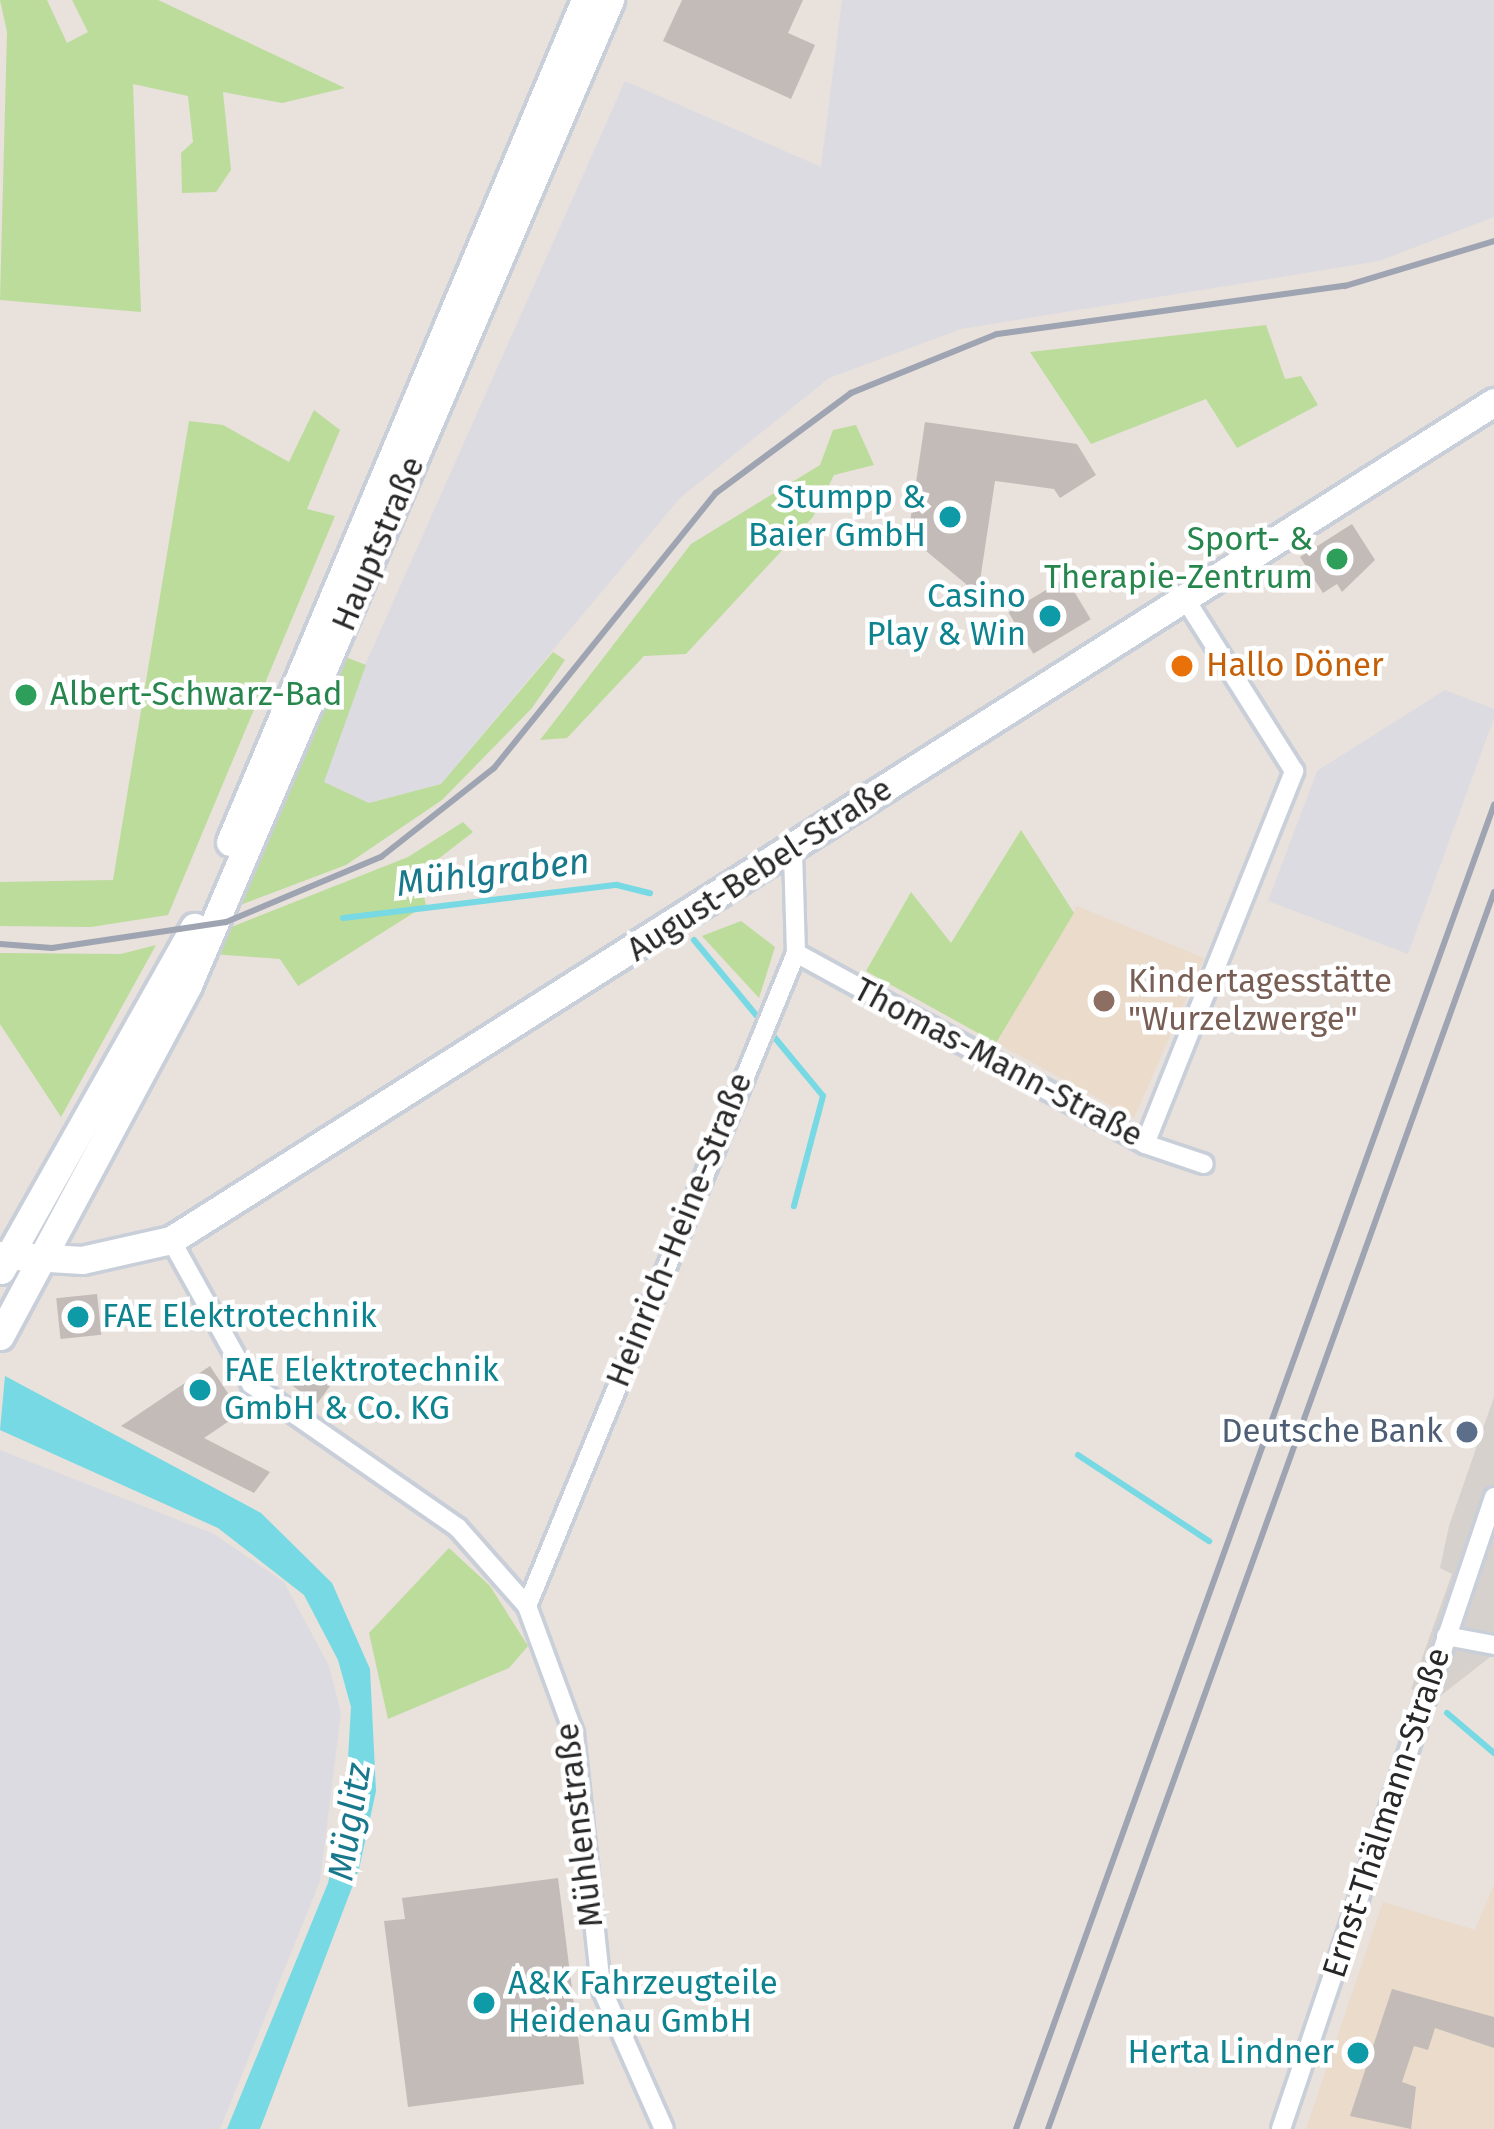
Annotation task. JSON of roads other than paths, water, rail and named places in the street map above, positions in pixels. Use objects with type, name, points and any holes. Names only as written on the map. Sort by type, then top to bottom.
[{"type":"main road","name":"Hauptstraße","points":[[2,1261],[193,929],[585,0]]},
{"type":"main road","name":"Hauptstraße","points":[[0,1336],[188,986],[610,0]]},
{"type":"main road","name":"August-Bebel-Straße","points":[[2,1261],[82,1260],[171,1240],[719,899],[1494,402]]},
{"type":"street","points":[[1145,1144],[1294,771],[1184,597]]},
{"type":"street","name":"Heinrich-Heine-Straße","points":[[527,1606],[796,953],[794,850]]},
{"type":"street","name":"Thomas-Mann-Straße","points":[[796,953],[1145,1144],[1204,1164]]},
{"type":"street","name":"Mühlenstraße","points":[[171,1240],[250,1384],[458,1528],[527,1606],[574,1734],[601,1987],[664,2129]]},
{"type":"street","name":"Ernst-Thälmann-Straße","points":[[1281,2129],[1494,1497]]},
{"type":"street","points":[[1472,1558],[1494,1565]]},
{"type":"street","points":[[1446,1636],[1494,1645]]},
{"type":"water","name":"Müglitz","points":[[5,1376],[261,1513],[332,1583],[370,1669],[376,1791],[359,1869],[260,2129],[227,2129],[328,1883],[345,1811],[351,1707],[338,1660],[304,1595],[218,1528],[0,1430]]},
{"type":"waterway","name":"Mühlgraben","points":[[343,918],[617,885],[650,893]]},
{"type":"waterway","name":"Mühlgraben","points":[[694,940],[823,1096],[794,1206]]},
{"type":"waterway","name":"Mühlgraben","points":[[1078,1455],[1209,1541]]},
{"type":"waterway","name":"Mühlgraben","points":[[1447,1713],[1494,1753]]},
{"type":"railway","points":[[0,944],[52,948],[226,922],[381,857],[494,768],[716,493],[851,393],[997,334],[1345,286],[1494,241]]},
{"type":"railway","points":[[1016,2129],[1494,805]]},
{"type":"railway","points":[[1048,2129],[1494,892]]},
{"type":"place","name":"Stumpp & Baier GmbH","points":[[950,517]]},
{"type":"place","name":"Sport- & Therapie-Zentrum","points":[[1337,559]]},
{"type":"place","name":"Casino Play & Win","points":[[1050,616]]},
{"type":"place","name":"Hallo Döner","points":[[1182,666]]},
{"type":"place","name":"Albert-Schwarz-Bad","points":[[26,695]]},
{"type":"place","name":"Kindertagesstätte \"Wurzelzwerge\"","points":[[1104,1001]]},
{"type":"place","name":"FAE Elektrotechnik","points":[[78,1317]]},
{"type":"place","name":"FAE Elektrotechnik GmbH & Co. KG","points":[[200,1390]]},
{"type":"place","name":"Deutsche Bank","points":[[1467,1432]]},
{"type":"place","name":"A&K Fahrzeugteile Heidenau GmbH","points":[[484,2003]]},
{"type":"place","name":"Herta Lindner","points":[[1358,2053]]}]
